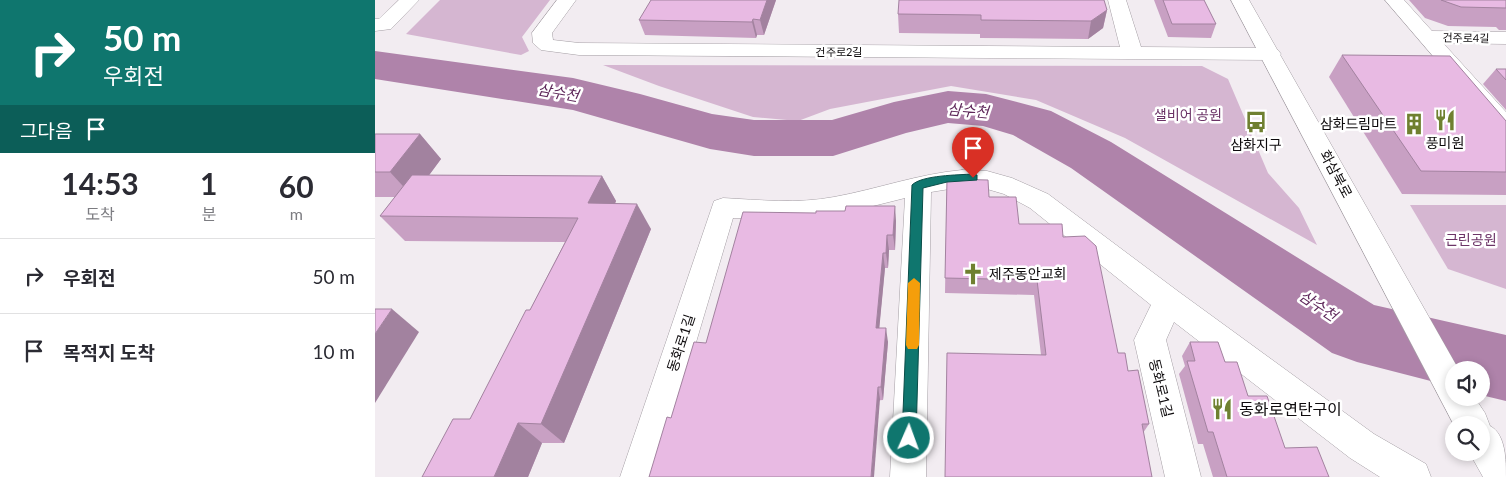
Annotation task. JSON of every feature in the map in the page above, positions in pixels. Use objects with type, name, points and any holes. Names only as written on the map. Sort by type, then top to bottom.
[{"type":"street","points":[[380,25],[410,0]]},
{"type":"street","name":"건주로2길","points":[[567,0],[542,33],[543,43],[547,46],[589,49],[1132,52]]},
{"type":"street","points":[[1117,0],[1132,52],[1271,54]]},
{"type":"street","name":"화삼북로","points":[[1240,0],[1445,376]]},
{"type":"street","name":"건주로4길","points":[[1394,0],[1506,127]]},
{"type":"street","name":"건주로4길","points":[[1427,38],[1506,38]]},
{"type":"street","points":[[907,477],[918,185],[947,179],[973,178],[996,180],[1019,188],[1039,201],[1168,302],[1362,446],[1413,477]]},
{"type":"street","name":"동화로1길","points":[[638,477],[723,208],[832,208],[918,185]]},
{"type":"street","name":"동화로1길","points":[[1168,302],[1149,340],[1183,477]]},
{"type":"street","points":[[1490,455],[1503,477]]},
{"type":"green space","points":[[440,0],[550,0],[522,37],[529,51],[521,55],[406,34]]},
{"type":"green space","name":"샐비어 공원","points":[[603,65],[1202,66],[1228,79],[1268,173],[1299,208],[1317,245],[1125,138],[1036,100],[951,86],[830,109],[798,121],[753,117]]},
{"type":"green space","name":"근린공원","points":[[1410,205],[1506,205],[1506,289],[1448,269]]},
{"type":"building","points":[[651,0],[767,0],[760,20],[753,19],[752,22],[639,20]]},
{"type":"building","points":[[899,0],[1104,0],[1107,10],[1091,21],[981,20],[981,15],[898,14]]},
{"type":"building","points":[[1163,0],[1204,0],[1216,24],[1172,24]]},
{"type":"building","points":[[1441,0],[1506,0],[1506,8],[1461,7]]},
{"type":"building","points":[[1342,55],[1450,56],[1506,121],[1506,172],[1421,171]]},
{"type":"building","points":[[1496,69],[1506,69],[1506,80]]},
{"type":"building","points":[[375,134],[420,134],[390,172],[375,172]]},
{"type":"building","points":[[412,175],[602,176],[588,203],[637,204],[541,424],[518,423],[494,477],[422,477],[453,419],[470,419],[526,310],[530,310],[578,218],[380,216]]},
{"type":"building","points":[[947,179],[988,180],[989,197],[1016,197],[1019,224],[1062,224],[1063,237],[1085,236],[1096,246],[1118,353],[1125,353],[1128,371],[1138,370],[1149,424],[1142,424],[1152,477],[945,477],[947,353],[1046,355],[1037,280],[945,278]]},
{"type":"building","points":[[846,206],[895,206],[893,235],[887,235],[886,253],[883,253],[876,328],[886,328],[881,387],[878,387],[871,477],[649,477],[667,417],[671,418],[694,342],[706,343],[743,212],[816,213],[816,211],[845,211]]},
{"type":"building","points":[[375,309],[392,309],[375,334]]},
{"type":"building","points":[[1190,342],[1218,342],[1225,362],[1237,362],[1248,396],[1267,396],[1285,448],[1317,447],[1329,477],[1227,477],[1213,432],[1208,432],[1187,361],[1195,361]]},
{"type":"waterway","name":"삼수천","points":[[375,65],[573,94],[640,110],[710,131],[754,138],[833,138],[894,119],[948,107],[986,110],[1032,123],[1091,155],[1357,332],[1506,368]]},
{"type":"slow traffic","points":[[912,345],[914,283]]},
{"type":"place","name":"풍미원","points":[[1445,120]]},
{"type":"place","name":"삼화지구","points":[[1256,122]]},
{"type":"place","name":"삼화드림마트","points":[[1414,124]]},
{"type":"place","name":"제주동안교회","points":[[973,274]]},
{"type":"place","name":"동화로연탄구이","points":[[1222,409]]},
{"type":"route","points":[[909,438],[918,185],[947,179],[973,178]]}]
